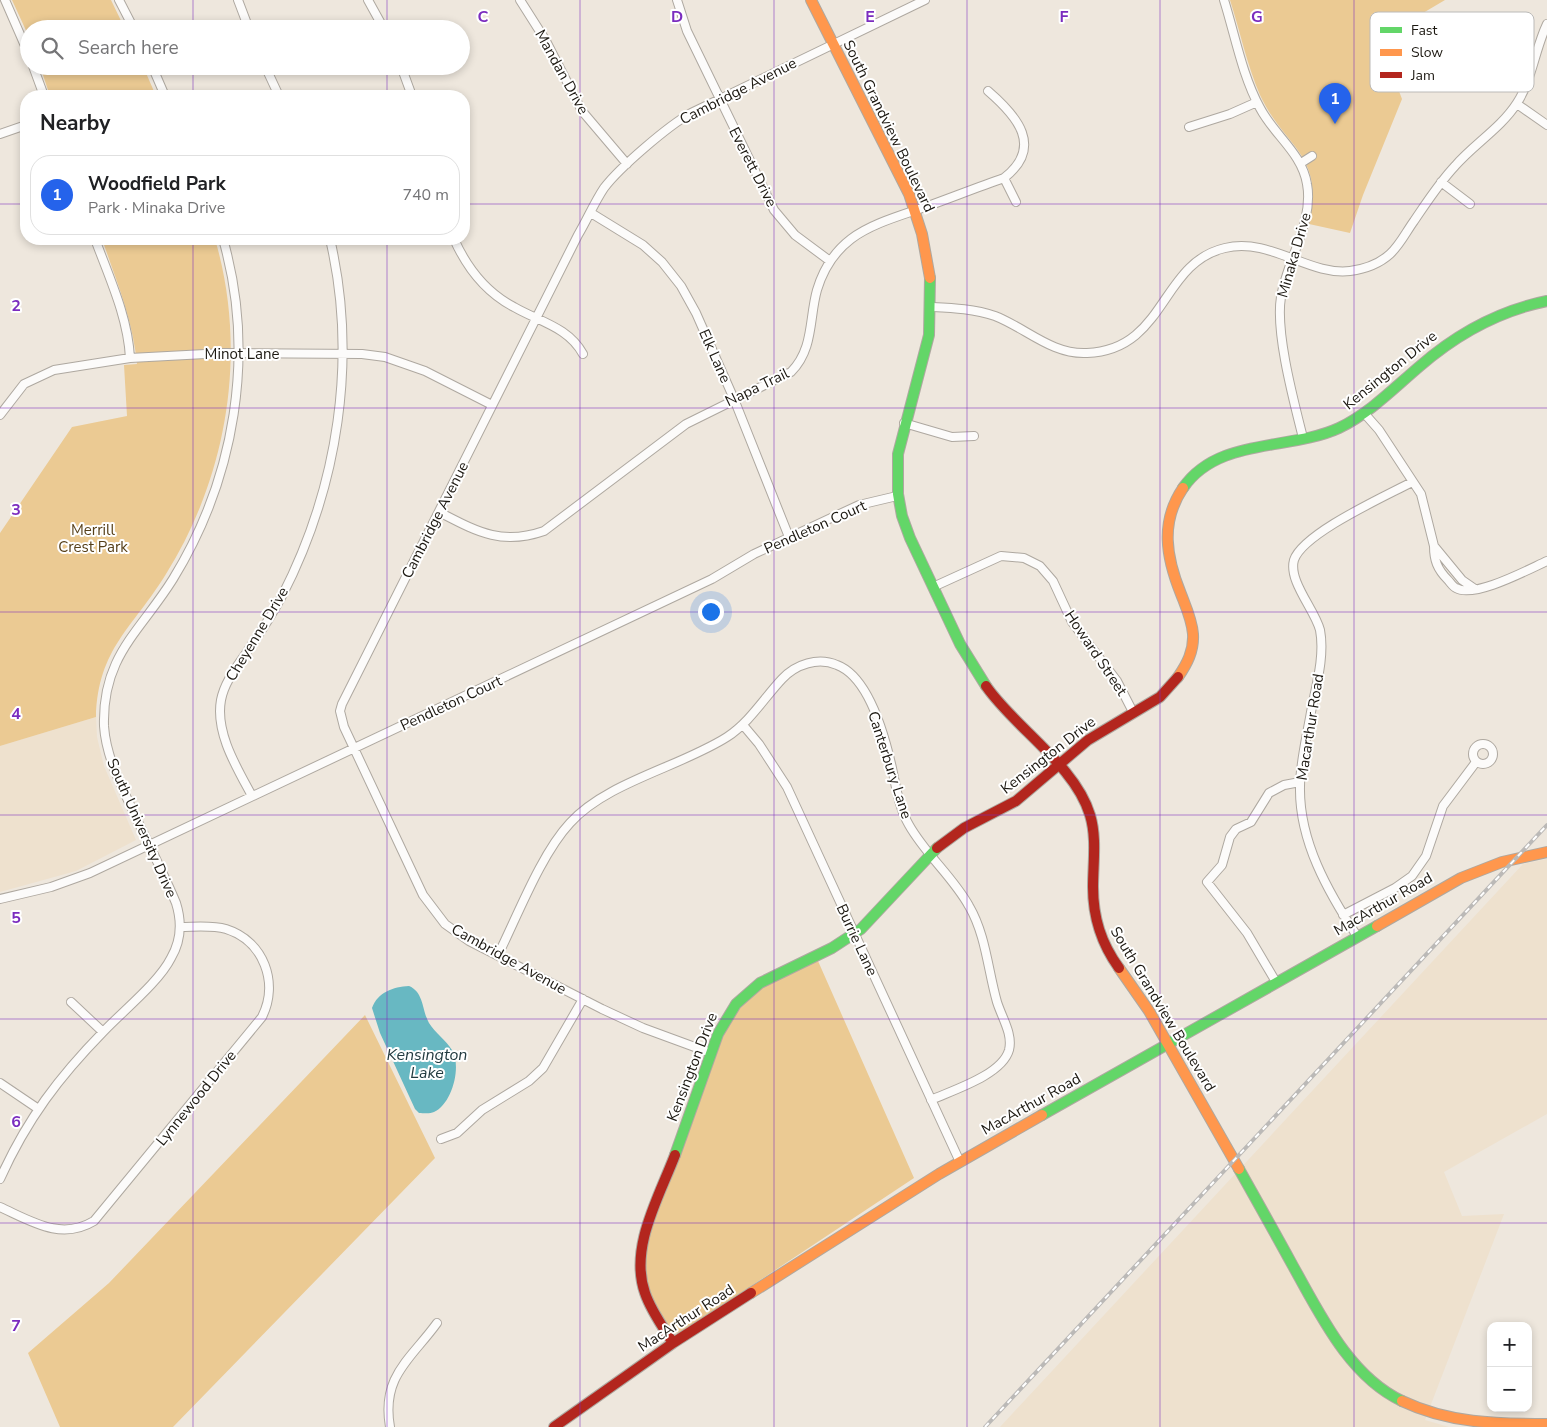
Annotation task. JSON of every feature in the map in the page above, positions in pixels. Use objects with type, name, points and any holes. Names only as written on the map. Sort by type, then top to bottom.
[{"type":"street","points":[[5,0],[20,34]]},
{"type":"street","points":[[119,0],[129,20]]},
{"type":"street","points":[[238,0],[246,20]]},
{"type":"street","points":[[368,0],[379,20]]},
{"type":"street","name":"Mandan Drive","points":[[520,0],[546,41],[582,111],[628,164]]},
{"type":"street","name":"Everett Drive","points":[[677,0],[687,31],[774,210],[795,236],[830,261]]},
{"type":"street","name":"South Grandview Boulevard","points":[[811,0],[916,210],[929,261],[932,307],[924,358],[904,423],[896,458],[897,496],[903,520],[963,650],[984,685],[1010,717],[1058,766],[1082,795],[1093,823],[1096,847],[1092,896],[1098,931],[1108,951],[1142,1000],[1168,1044],[1329,1329],[1357,1366],[1385,1391],[1433,1415],[1472,1423],[1547,1424]]},
{"type":"street","name":"Cambridge Avenue","points":[[711,1053],[643,1028],[583,999],[453,930],[430,907],[341,719],[342,704],[492,405],[605,187],[628,164],[680,119],[719,98],[925,0]]},
{"type":"street","name":"Minaka Drive","points":[[1224,0],[1257,102],[1271,126],[1301,163],[1307,183],[1308,202],[1281,297],[1280,325],[1303,438]]},
{"type":"street","points":[[1534,59],[1547,24]]},
{"type":"street","points":[[36,75],[42,90]]},
{"type":"street","points":[[156,75],[162,90]]},
{"type":"street","points":[[269,75],[275,90]]},
{"type":"street","points":[[404,75],[410,90]]},
{"type":"street","points":[[988,91],[1017,119],[1023,133],[1024,148],[1020,159],[1004,178],[1016,202]]},
{"type":"street","points":[[932,307],[968,309],[994,316],[1056,348],[1073,352],[1101,352],[1120,346],[1137,336],[1153,318],[1188,268],[1210,253],[1232,246],[1251,246],[1339,271],[1363,269],[1375,264],[1396,248],[1441,182],[1517,104],[1522,92]]},
{"type":"street","points":[[1189,127],[1230,114],[1257,102]]},
{"type":"street","points":[[1517,104],[1547,125]]},
{"type":"street","points":[[0,134],[20,127]]},
{"type":"street","points":[[1301,163],[1312,156]]},
{"type":"street","name":"Napa Trail","points":[[439,512],[490,536],[518,538],[544,531],[686,424],[734,399],[779,379],[799,364],[806,350],[820,282],[830,261],[846,243],[862,232],[1004,178]]},
{"type":"street","points":[[1441,182],[1470,204]]},
{"type":"street","name":"Elk Lane","points":[[591,213],[625,232],[643,245],[662,262],[681,286],[696,313],[734,399],[789,537]]},
{"type":"street","points":[[98,245],[124,321],[130,358]]},
{"type":"street","name":"South University Drive","points":[[0,1179],[38,1108],[75,1061],[167,965],[175,950],[180,927],[176,903],[110,757],[104,727],[106,696],[114,667],[124,646],[173,579],[200,530],[212,502],[231,432],[236,404],[238,354],[236,305],[224,245]]},
{"type":"street","name":"Cheyenne Drive","points":[[252,796],[224,736],[220,713],[221,700],[230,677],[263,629],[281,597],[309,536],[332,458],[340,396],[342,354],[339,294],[331,245]]},
{"type":"street","points":[[457,245],[466,264],[486,288],[502,301],[572,337],[583,354]]},
{"type":"street","name":"Kensington Drive","points":[[673,1343],[643,1292],[639,1277],[640,1254],[644,1237],[711,1053],[730,1012],[750,990],[770,977],[826,952],[854,933],[888,904],[930,854],[957,832],[1015,802],[1094,735],[1161,696],[1176,683],[1185,668],[1193,633],[1189,610],[1170,566],[1167,543],[1168,521],[1180,492],[1200,470],[1222,457],[1333,430],[1364,413],[1449,342],[1472,326],[1515,308],[1547,301]]},
{"type":"street","name":"Minot Lane","points":[[0,415],[18,390],[40,375],[60,368],[130,358],[238,354],[370,355],[401,361],[492,405]]},
{"type":"street","points":[[1364,413],[1379,430],[1421,494],[1434,546],[1462,580],[1475,588],[1484,589],[1547,561]]},
{"type":"street","points":[[904,423],[952,437],[974,436]]},
{"type":"street","name":"Macarthur Road","points":[[1357,936],[1343,915],[1318,866],[1304,825],[1300,782],[1322,654],[1320,629],[1294,571],[1294,560],[1300,551],[1320,532],[1412,482]]},
{"type":"street","name":"Pendleton Court","points":[[0,899],[63,884],[712,579],[789,537],[860,505],[897,496]]},
{"type":"street","name":"Howard Street","points":[[933,587],[1001,556],[1024,558],[1040,566],[1053,580],[1072,622],[1117,680],[1133,712]]},
{"type":"street","name":"Canterbury Lane","points":[[498,955],[548,856],[572,821],[598,799],[692,756],[729,736],[743,725],[784,677],[795,668],[819,661],[838,665],[850,672],[863,688],[880,728],[905,817],[930,854],[964,898],[974,916],[1010,1039],[1006,1056],[998,1068],[931,1100]]},
{"type":"street","name":"Burrie Lane","points":[[743,725],[759,744],[787,787],[960,1162]]},
{"type":"street","points":[[1343,915],[1395,888],[1412,876],[1426,856],[1443,806],[1476,762]]},
{"type":"street","points":[[1276,982],[1247,932],[1207,882],[1222,865],[1230,836],[1236,829],[1251,822],[1269,793],[1284,785],[1300,782]]},
{"type":"street","name":"MacArthur Road","points":[[554,1427],[673,1343],[876,1212],[960,1162],[1461,878],[1502,862],[1547,852]]},
{"type":"street","name":"Lynnewood Drive","points":[[0,1207],[35,1223],[58,1230],[76,1229],[94,1221],[262,1017],[269,998],[270,983],[266,966],[256,948],[242,937],[226,929],[180,927]]},
{"type":"street","points":[[441,1140],[457,1132],[482,1110],[523,1085],[543,1068],[583,999]]},
{"type":"street","points":[[71,1002],[103,1032]]},
{"type":"street","points":[[0,1083],[38,1108]]},
{"type":"street","points":[[390,1427],[389,1404],[394,1382],[406,1358],[437,1323]]},
{"type":"shaded area","points":[[96,717],[97,737],[104,766],[136,840],[76,871],[0,892],[0,746]]},
{"type":"shaded area","points":[[1547,859],[1547,1114],[1444,1172],[1462,1216],[1504,1214],[1425,1420],[1449,1427],[1000,1427],[1523,864]]},
{"type":"green space","points":[[12,0],[111,0],[121,20],[21,20]]},
{"type":"green space","points":[[1230,0],[1445,0],[1425,12],[1370,12],[1370,92],[1399,92],[1402,99],[1363,195],[1350,233],[1309,224],[1313,200],[1312,181],[1307,166],[1300,153],[1270,113],[1255,84]]},
{"type":"green space","points":[[43,75],[147,75],[153,90],[48,90]]},
{"type":"green space","name":"Merrill Crest Park","points":[[104,245],[216,245],[225,281],[230,325],[230,368],[226,411],[217,454],[204,496],[187,536],[154,593],[119,640],[110,656],[98,693],[96,717],[0,746],[0,533],[72,427],[127,416],[124,365],[137,364],[132,332]]},
{"type":"green space","points":[[818,961],[914,1178],[685,1330],[674,1334],[665,1323],[649,1292],[645,1270],[645,1244],[724,1029],[743,1000],[774,979]]},
{"type":"green space","points":[[365,1015],[435,1158],[173,1427],[60,1427],[28,1353],[109,1283]]},
{"type":"water","name":"Kensington Lake","points":[[409,986],[420,997],[429,1023],[450,1046],[455,1057],[454,1084],[446,1101],[440,1108],[431,1113],[419,1113],[415,1109],[380,1033],[372,1008],[378,998],[387,991]]},
{"type":"railway","points":[[985,1427],[1547,825]]},
{"type":"traffic: fast","points":[[930,278],[929,335],[898,454],[898,494],[902,516],[910,538],[960,644],[986,686]]},
{"type":"traffic: fast","points":[[1183,488],[1198,472],[1215,460],[1235,453],[1319,435],[1339,428],[1371,408],[1449,343],[1495,317],[1547,301]]},
{"type":"traffic: fast","points":[[675,1155],[718,1034],[736,1004],[760,983],[832,948],[861,929],[937,848]]},
{"type":"traffic: fast","points":[[1042,1115],[1377,926]]},
{"type":"traffic: fast","points":[[1239,1169],[1314,1304],[1338,1342],[1366,1376],[1383,1390],[1402,1401]]},
{"type":"traffic: slow","points":[[811,0],[909,194],[922,234],[930,278]]},
{"type":"traffic: slow","points":[[1178,677],[1189,657],[1193,640],[1190,619],[1172,567],[1168,540],[1171,514],[1183,488]]},
{"type":"traffic: slow","points":[[1377,926],[1461,878],[1502,862],[1547,852]]},
{"type":"traffic: slow","points":[[1119,968],[1149,1011],[1239,1169]]},
{"type":"traffic: slow","points":[[751,1293],[939,1174],[1042,1115]]},
{"type":"traffic: slow","points":[[1402,1401],[1437,1414],[1473,1421],[1509,1424],[1547,1424]]},
{"type":"traffic: jam","points":[[937,848],[964,828],[1016,801],[1088,740],[1160,697],[1178,677]]},
{"type":"traffic: jam","points":[[986,686],[1012,717],[1058,763],[1072,780],[1082,797],[1092,824],[1094,851],[1093,898],[1096,920],[1107,949],[1119,968]]},
{"type":"traffic: jam","points":[[673,1343],[645,1293],[641,1276],[641,1258],[648,1223],[675,1155]]},
{"type":"traffic: jam","points":[[554,1427],[673,1343],[751,1293]]},
{"type":"place","name":"Woodfield Park","points":[[1335,124]]}]
